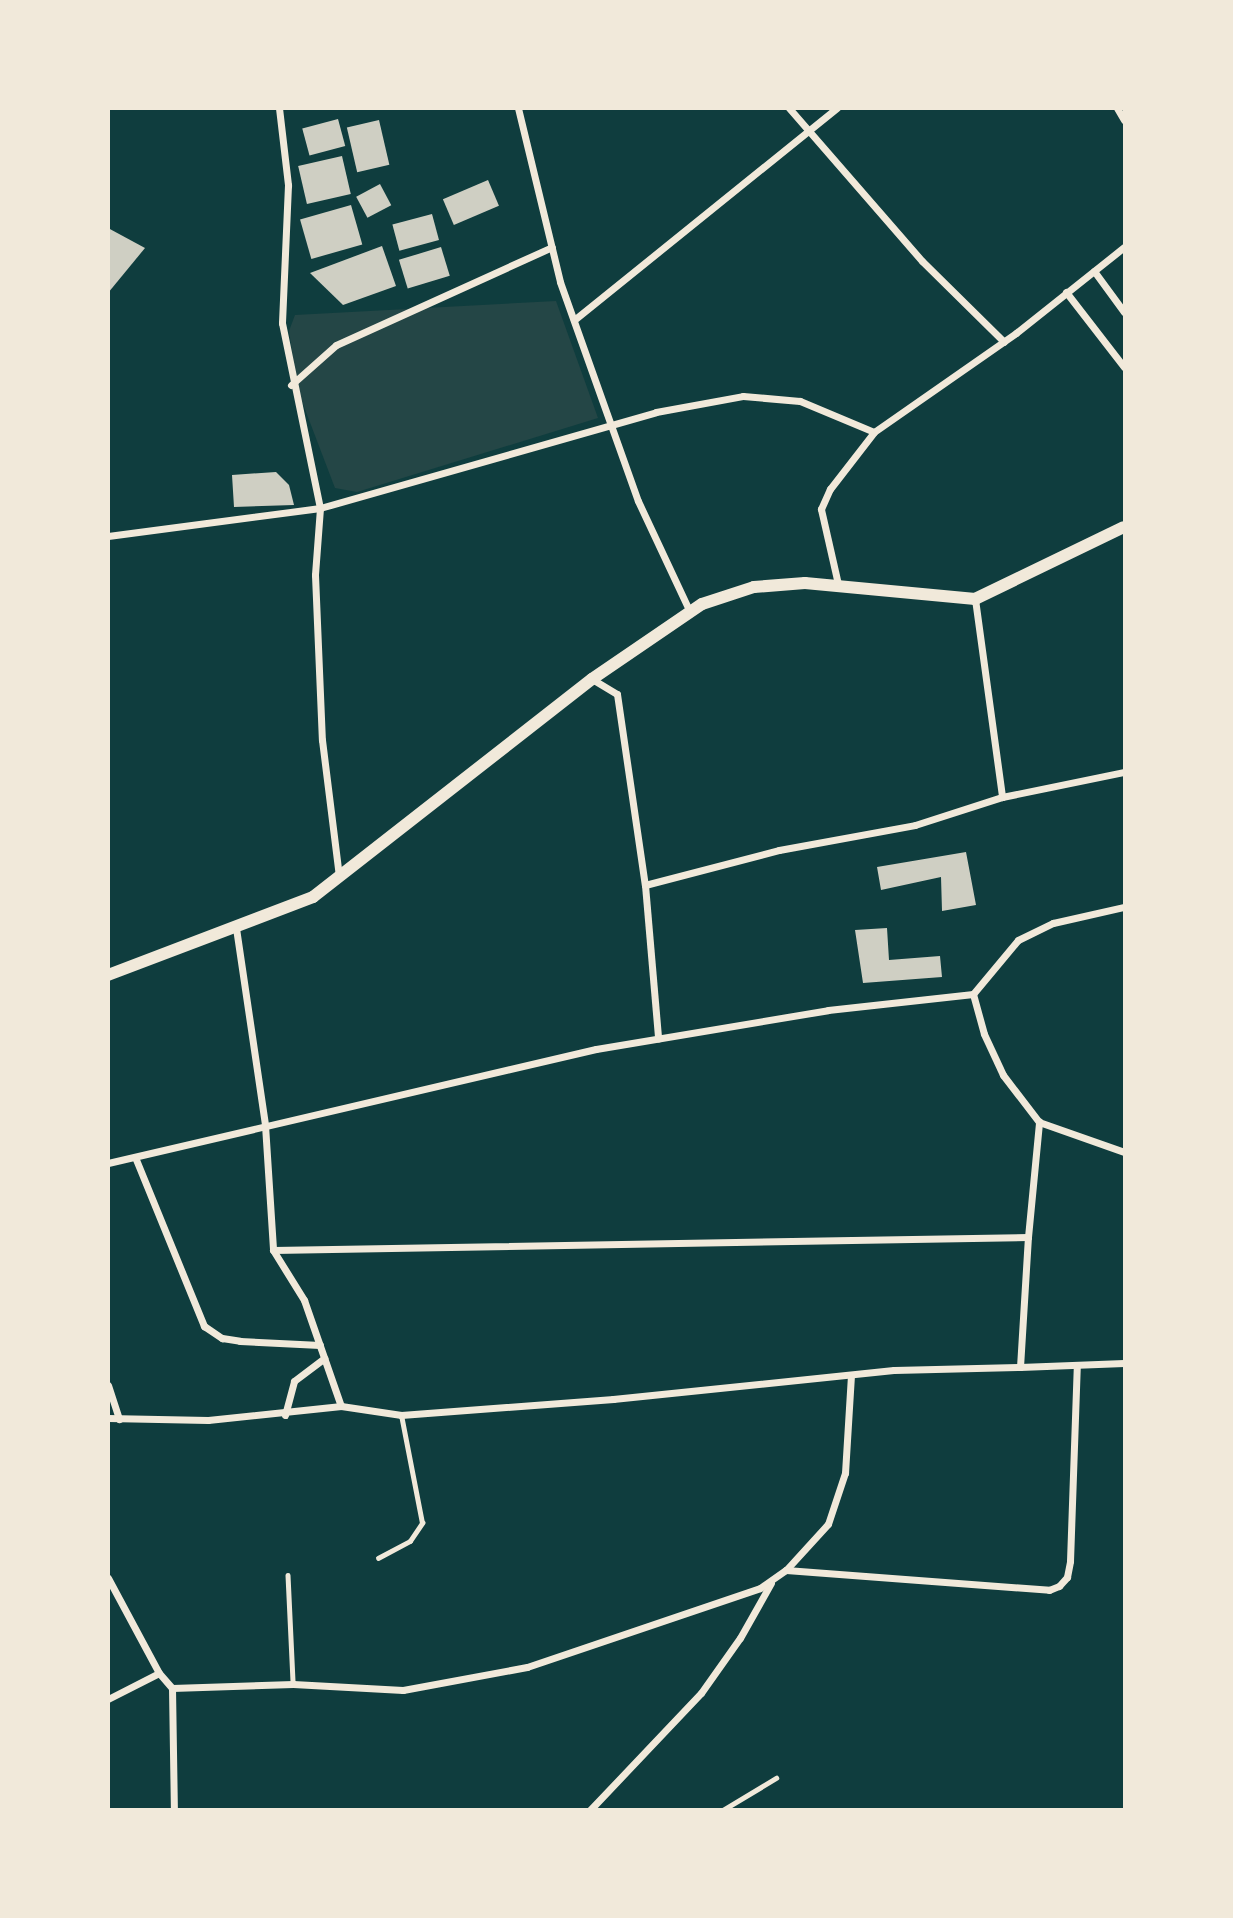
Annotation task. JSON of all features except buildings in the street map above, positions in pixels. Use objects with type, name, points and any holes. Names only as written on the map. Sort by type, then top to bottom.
[{"type":"main road","points":[[108,975],[313,897],[592,679],[690,612],[754,587],[838,584],[975,599],[1125,527]]},
{"type":"street","points":[[279,108],[288,185],[282,323],[291,384],[320,508],[315,575],[322,740],[339,877]]},
{"type":"street","points":[[517,108],[552,247],[574,320],[638,501],[690,612]]},
{"type":"street","points":[[789,108],[807,133],[922,261],[1004,342]]},
{"type":"street","points":[[574,320],[837,108]]},
{"type":"street","points":[[1116,108],[1125,121]]},
{"type":"street","points":[[291,384],[336,345],[552,247]]},
{"type":"street","points":[[838,584],[821,509],[830,489],[874,432],[1004,342],[1125,247]]},
{"type":"street","points":[[1094,271],[1125,312]]},
{"type":"street","points":[[1066,292],[1125,367]]},
{"type":"street","points":[[108,536],[320,508],[460,471],[611,424],[712,401],[765,396],[800,401],[874,432]]},
{"type":"street","points":[[975,599],[1002,797]]},
{"type":"street","points":[[592,679],[617,694],[645,885],[658,1038]]},
{"type":"street","points":[[645,885],[779,850],[915,825],[1002,797],[1125,772]]},
{"type":"street","points":[[108,1163],[265,1125],[658,1038],[828,1010],[973,994],[1018,940],[1053,923],[1125,907]]},
{"type":"street","points":[[236,928],[265,1125],[272,1250],[304,1300],[341,1406]]},
{"type":"street","points":[[973,994],[984,1034],[1003,1076],[1039,1122],[1125,1152]]},
{"type":"street","points":[[1020,1367],[1039,1122]]},
{"type":"street","points":[[135,1157],[204,1326],[231,1340],[320,1345]]},
{"type":"street","points":[[272,1250],[1028,1237]]},
{"type":"street","points":[[285,1415],[294,1381],[324,1358]]},
{"type":"street","points":[[108,1418],[285,1415],[341,1406],[401,1415],[851,1375],[1125,1363]]},
{"type":"street","points":[[786,1570],[1049,1590],[1059,1586],[1067,1577],[1070,1561],[1077,1365]]},
{"type":"street","points":[[172,1688],[293,1684],[403,1690],[527,1667],[760,1588],[786,1570],[828,1524],[845,1473],[851,1375]]},
{"type":"street","points":[[108,1385],[119,1419]]},
{"type":"street","points":[[108,1578],[159,1673],[172,1688],[174,1810]]},
{"type":"street","points":[[590,1810],[701,1693],[740,1638],[773,1580]]},
{"type":"street","points":[[108,1699],[159,1673]]},
{"type":"lane","points":[[378,1558],[410,1541],[422,1523],[401,1415]]},
{"type":"lane","points":[[288,1575],[293,1684]]},
{"type":"lane","points":[[723,1810],[776,1778]]},
{"type":"shaded area","points":[[556,301],[598,418],[357,492],[335,488],[298,391],[289,331],[295,315]]}]
